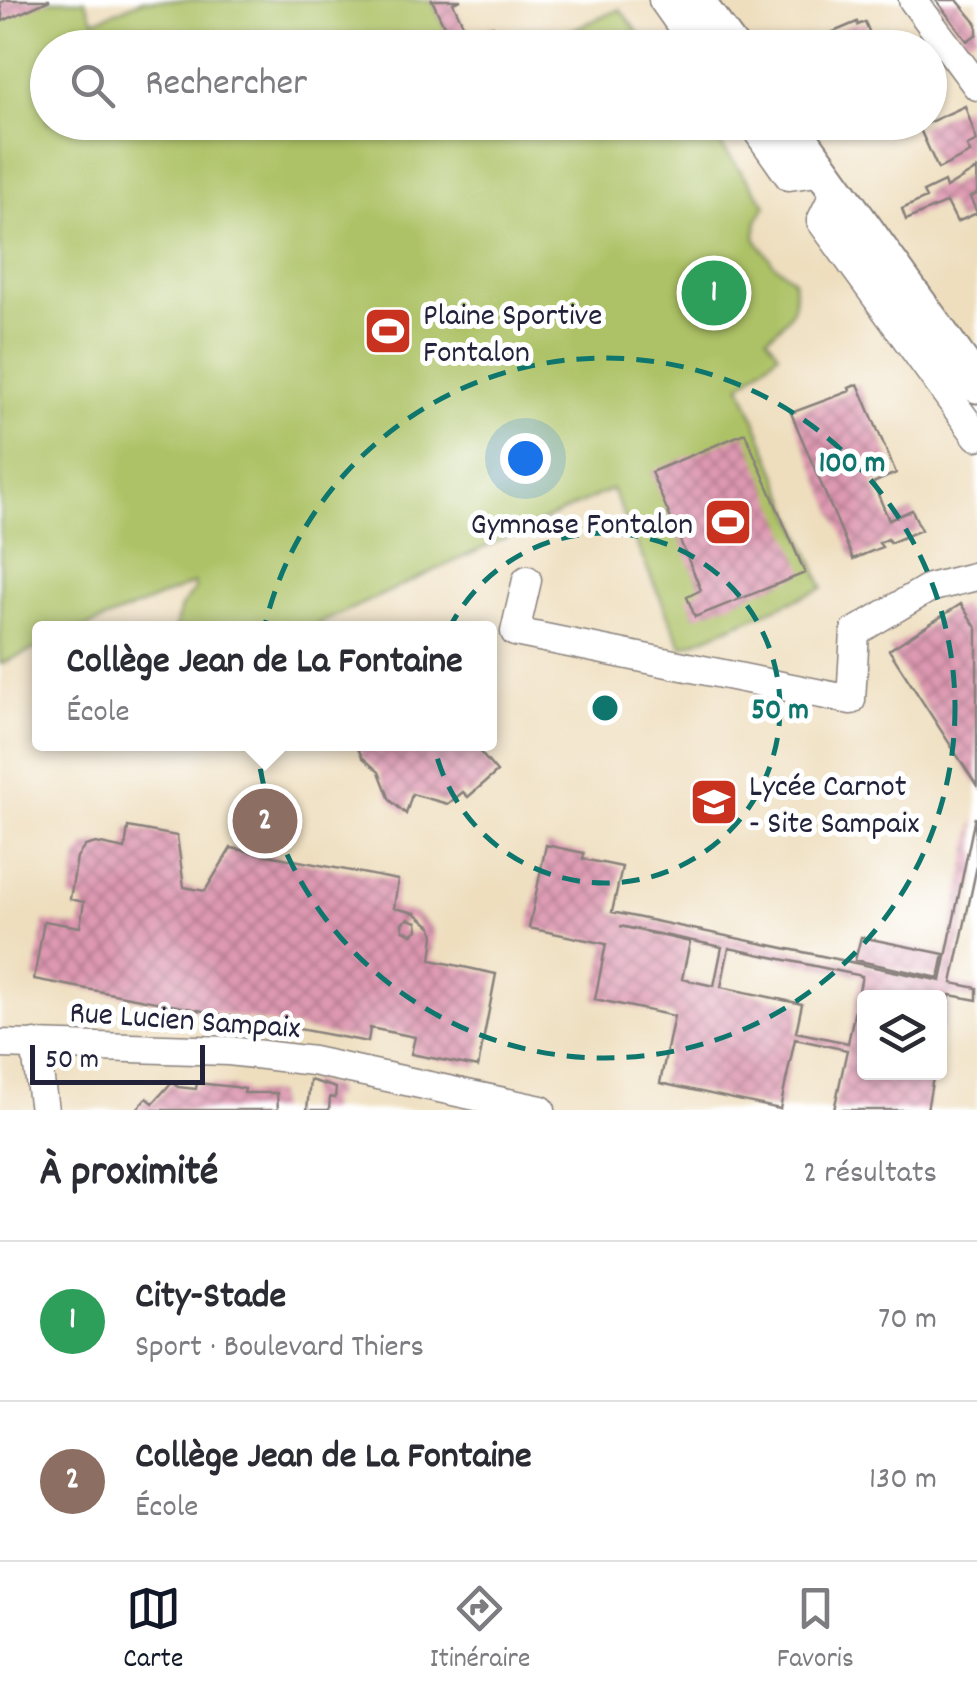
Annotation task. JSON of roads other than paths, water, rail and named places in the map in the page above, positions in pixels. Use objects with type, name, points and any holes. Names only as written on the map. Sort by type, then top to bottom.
[{"type":"main road","points":[[695,0],[718,30]]},
{"type":"main road","points":[[801,140],[977,385]]},
{"type":"street","points":[[662,0],[684,30]]},
{"type":"street","points":[[913,0],[938,30]]},
{"type":"street","points":[[947,41],[973,72]]},
{"type":"street","points":[[764,140],[790,176],[830,180],[822,221],[977,436]]},
{"type":"street","points":[[527,580],[515,632],[850,700],[855,632],[930,588],[977,576]]},
{"type":"street","name":"Rue Lucien Sampaix","points":[[0,1044],[229,1051],[313,1061],[540,1110]]},
{"type":"street","points":[[35,1044],[44,1110]]},
{"type":"place","name":"City-Stade","points":[[714,293]]},
{"type":"place","name":"Plaine Sportive Fontalon","points":[[388,331]]},
{"type":"place","name":"Gymnase Fontalon","points":[[728,522]]},
{"type":"place","name":"Lycée Carnot - Site Sampaix","points":[[714,802]]},
{"type":"place","name":"Collège Jean de La Fontaine","points":[[265,821]]}]
